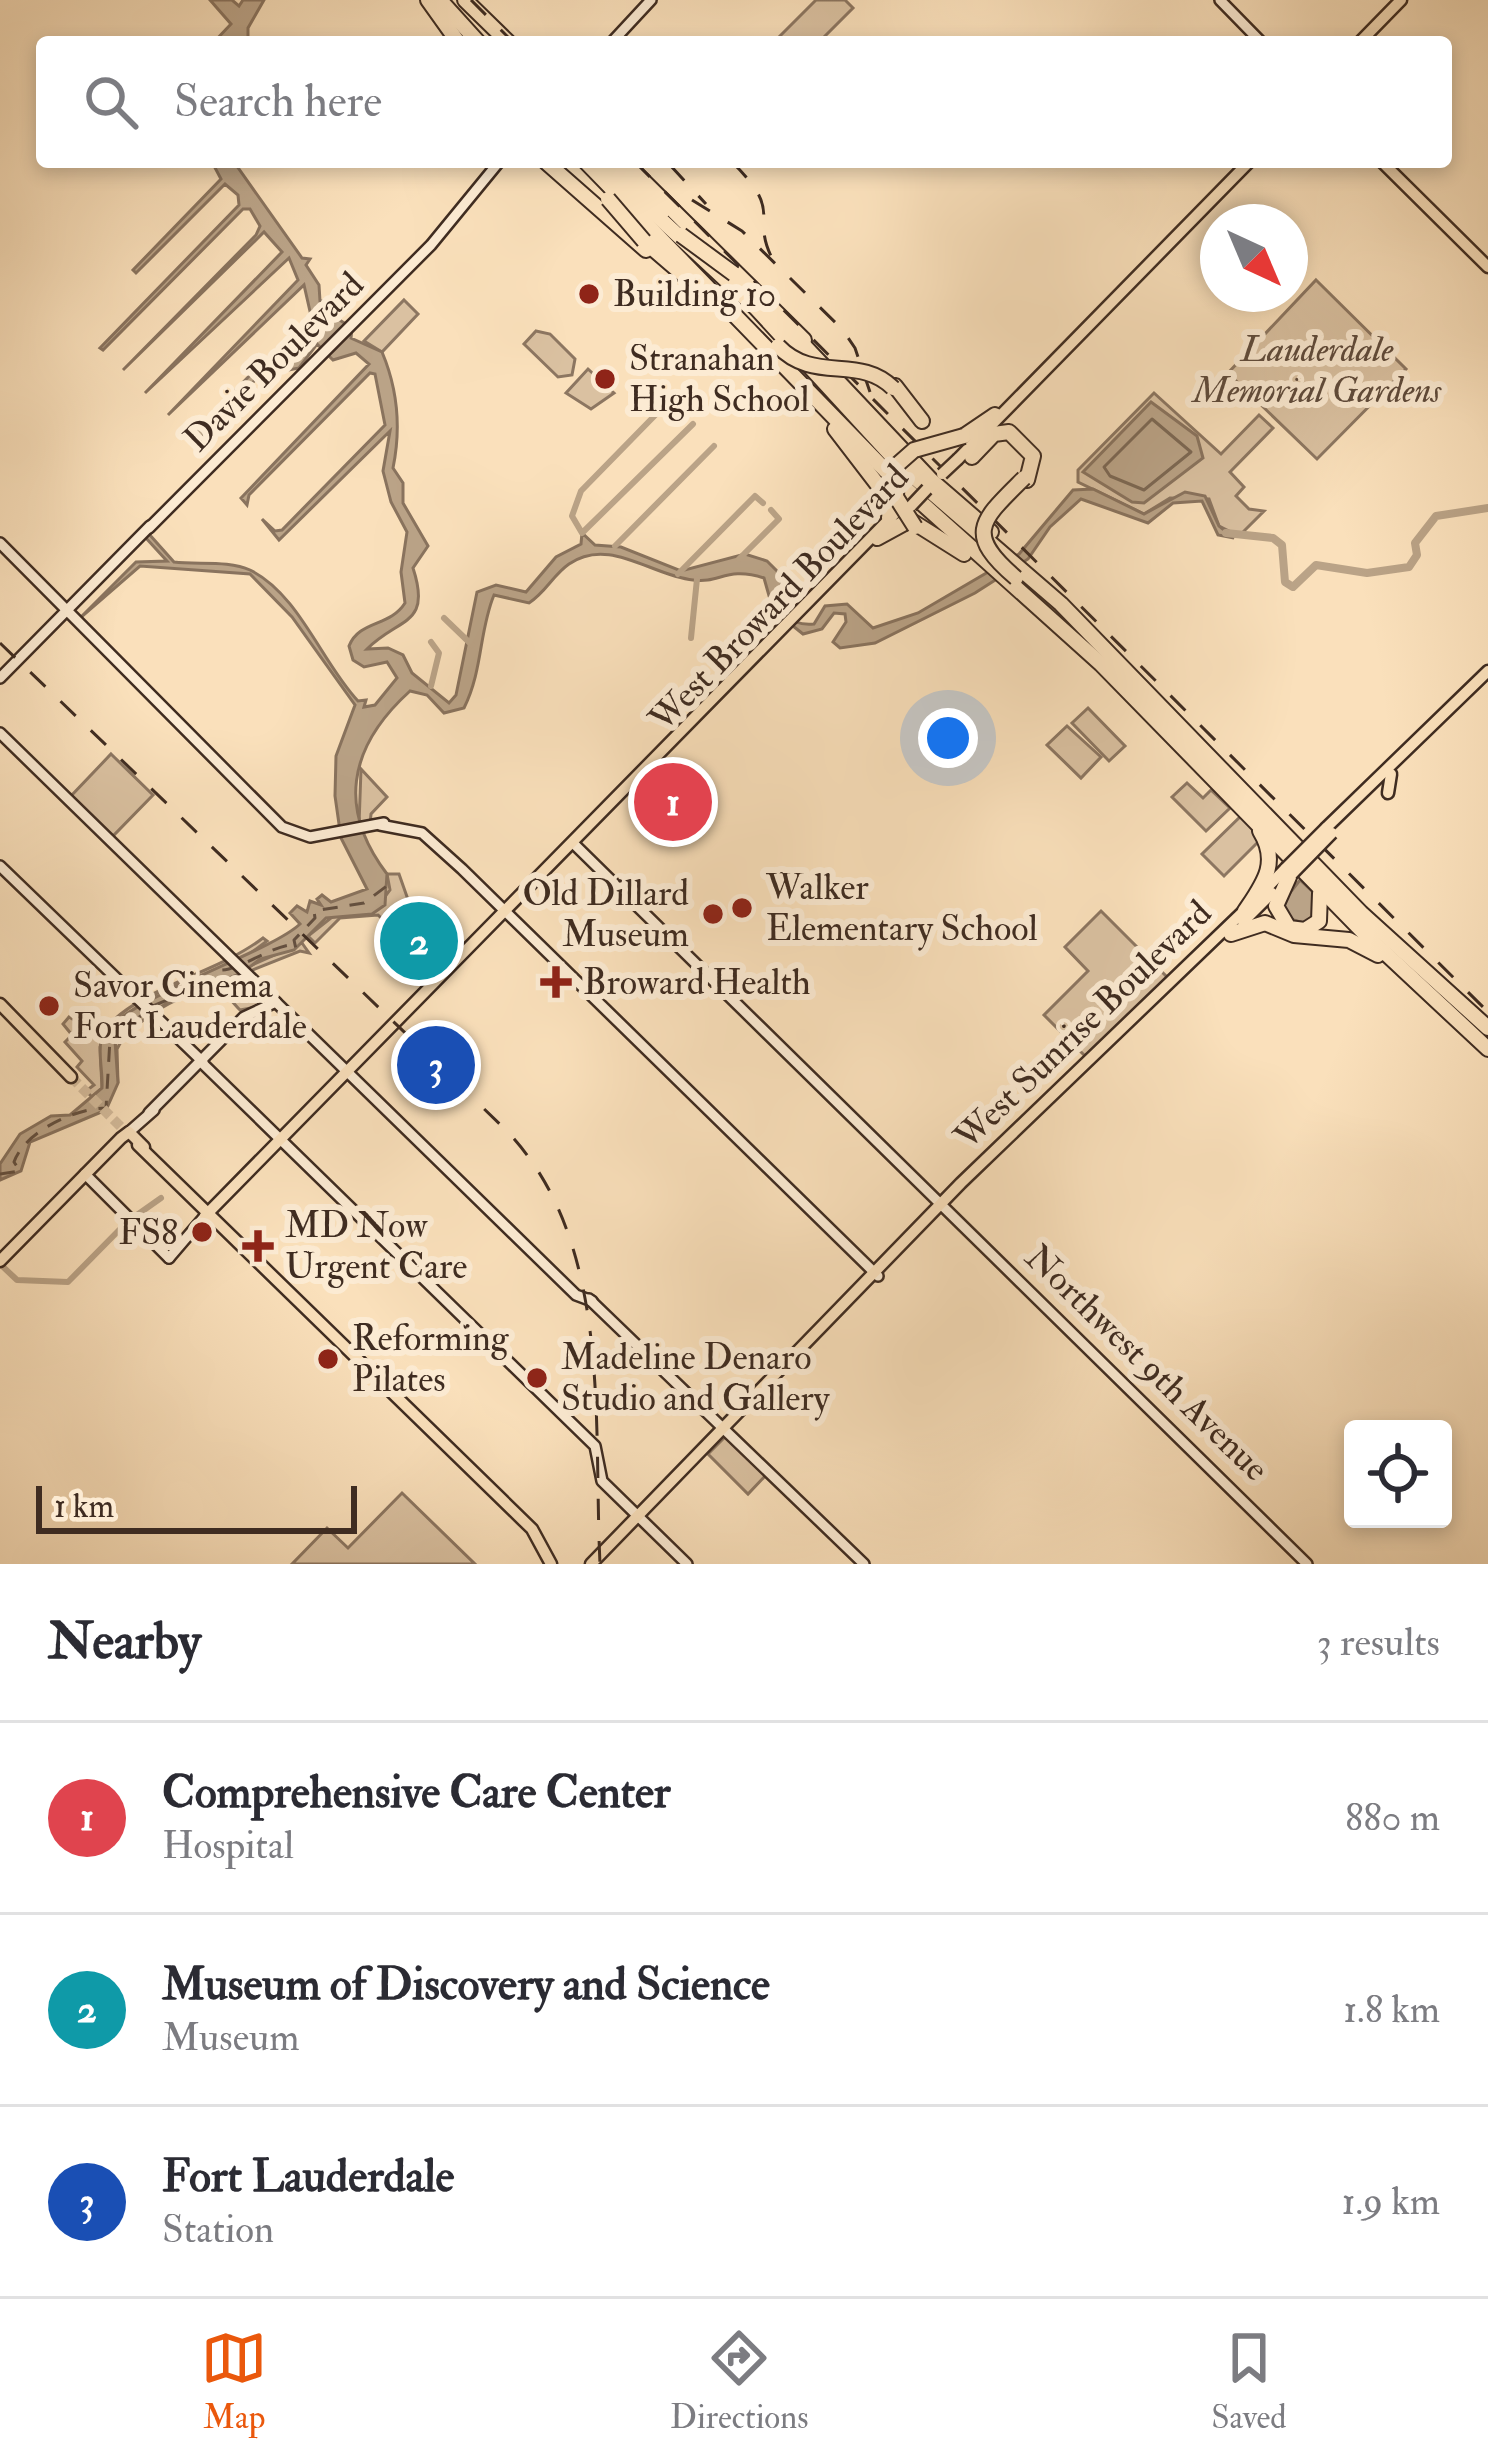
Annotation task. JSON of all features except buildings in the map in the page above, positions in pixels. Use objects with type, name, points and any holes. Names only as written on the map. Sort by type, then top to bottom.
[{"type":"highway","points":[[447,0],[461,36]]},
{"type":"highway","points":[[447,0],[486,36]]},
{"type":"highway","points":[[554,168],[746,333]]},
{"type":"highway","points":[[555,168],[718,295]]},
{"type":"highway","points":[[567,168],[620,216]]},
{"type":"highway","points":[[597,168],[608,199],[644,241],[746,333],[892,504],[901,508]]},
{"type":"highway","points":[[601,168],[889,468],[1007,569]]},
{"type":"highway","points":[[601,168],[886,471],[1007,569]]},
{"type":"highway","points":[[602,168],[759,315],[903,473],[1311,849],[1469,1012],[1488,1039]]},
{"type":"highway","points":[[602,168],[756,308]]},
{"type":"highway","points":[[603,168],[702,247]]},
{"type":"highway","points":[[630,168],[800,335],[879,424]]},
{"type":"highway","points":[[630,168],[900,465],[1078,642],[1115,669],[1378,935],[1488,1039]]},
{"type":"highway","points":[[674,234],[734,274],[949,494],[1007,569]]},
{"type":"highway","points":[[674,234],[779,345]]},
{"type":"highway","points":[[681,253],[806,367],[867,369],[894,387],[921,422]]},
{"type":"highway","points":[[995,415],[964,436],[912,451],[897,465],[896,497],[915,527],[1007,569]]},
{"type":"highway","points":[[961,458],[994,434],[1009,432],[1033,456],[1026,479],[988,514],[982,532],[988,554],[1007,569]]},
{"type":"highway","points":[[986,444],[1001,434],[1015,440],[1031,460],[1026,479]]},
{"type":"highway","points":[[878,538],[899,521],[911,520],[1007,569]]},
{"type":"highway","points":[[1115,669],[1264,836],[1270,854],[1256,902],[1284,931]]},
{"type":"highway","points":[[1211,758],[1373,925],[1469,1012]]},
{"type":"highway","points":[[1230,795],[1289,869],[1446,1010]]},
{"type":"highway","points":[[1231,934],[1256,922],[1362,945],[1488,1039]]},
{"type":"main road","points":[[1220,0],[1256,36]]},
{"type":"main road","points":[[615,36],[650,2]]},
{"type":"main road","points":[[1370,36],[1395,9]]},
{"type":"main road","name":"Davie Boulevard","points":[[435,238],[486,168]]},
{"type":"main road","name":"Davie Boulevard","points":[[0,678],[421,253],[494,168]]},
{"type":"main road","name":"West Broward Boulevard","points":[[576,845],[901,508],[961,458],[1241,168]]},
{"type":"main road","points":[[1388,168],[1488,267]]},
{"type":"main road","name":"West Broward Boulevard","points":[[961,458],[995,415],[1079,334]]},
{"type":"main road","name":"West Broward Boulevard","points":[[209,1216],[797,621],[901,508]]},
{"type":"main road","points":[[0,545],[286,830],[327,835],[395,822],[425,831],[876,1274]]},
{"type":"main road","name":"West Sunrise Boulevard","points":[[599,1558],[996,1153],[1488,674]]},
{"type":"main road","points":[[0,733],[574,1291],[592,1301],[864,1564]]},
{"type":"main road","points":[[1372,773],[1390,771],[1388,793]]},
{"type":"main road","points":[[379,825],[420,832],[462,868]]},
{"type":"main road","name":"Northwest 9th Avenue","points":[[576,845],[1311,1564]]},
{"type":"main road","points":[[0,866],[599,1450],[604,1483],[687,1564]]},
{"type":"main road","name":"West Sunrise Boulevard","points":[[1055,1097],[1231,934],[1256,902]]},
{"type":"main road","points":[[1,1260],[254,1010],[276,1002]]},
{"type":"main road","points":[[0,1008],[70,1078]]},
{"type":"main road","points":[[126,1134],[183,1191]]},
{"type":"main road","points":[[137,1146],[536,1533],[549,1564]]},
{"type":"main road","points":[[86,1175],[130,1220],[174,1253],[209,1216]]},
{"type":"main road","points":[[571,1422],[583,1418]]},
{"type":"green space","points":[[816,0],[845,0],[853,8],[825,36],[780,36]]},
{"type":"green space","name":"Lauderdale Memorial Gardens","points":[[1316,280],[1406,369],[1317,459],[1228,373],[1286,312],[1308,312],[1308,288]]},
{"type":"green space","points":[[404,300],[418,314],[382,352],[364,341]]},
{"type":"green space","points":[[536,331],[550,334],[575,359],[572,375],[558,377],[524,344]]},
{"type":"green space","points":[[588,369],[614,393],[591,409],[566,393]]},
{"type":"green space","points":[[1154,393],[1221,454],[1259,415],[1273,428],[1230,472],[1244,487],[1236,496],[1249,509],[1264,511],[1239,536],[1219,526],[1209,499],[1170,498],[1144,514],[1078,482],[1078,470]]},
{"type":"green space","points":[[1088,708],[1125,746],[1109,761],[1072,723]]},
{"type":"green space","points":[[1067,726],[1101,757],[1081,778],[1047,745]]},
{"type":"green space","points":[[111,754],[153,795],[112,837],[71,796]]},
{"type":"green space","points":[[361,769],[387,797],[371,814],[370,824],[359,825]]},
{"type":"green space","points":[[1187,783],[1203,798],[1211,790],[1230,808],[1206,831],[1172,797]]},
{"type":"green space","points":[[1242,815],[1262,838],[1224,876],[1202,854]]},
{"type":"green space","points":[[387,874],[399,874],[412,911],[395,931],[378,915],[340,918],[315,943],[308,936],[336,914],[372,914],[390,890]]},
{"type":"green space","points":[[1101,911],[1170,980],[1088,1059],[1044,1015],[1088,971],[1065,947]]},
{"type":"green space","points":[[263,938],[267,941],[237,963],[159,992],[112,1024],[100,1047],[102,1088],[92,1097],[86,1091],[94,1085],[77,1067],[82,1061],[65,1042],[72,1035],[63,1024],[69,1017],[99,1035],[135,1004]]},
{"type":"green space","points":[[302,943],[309,953],[300,951],[250,971],[267,1005],[240,1010],[224,995],[205,991],[176,1000],[148,1017],[168,1002]]},
{"type":"green space","points":[[145,1019],[117,1049],[118,1083],[115,1041]]},
{"type":"green space","points":[[727,1435],[767,1474],[748,1494],[708,1454]]},
{"type":"green space","points":[[402,1493],[475,1564],[292,1564],[327,1528],[348,1548]]},
{"type":"water","points":[[210,0],[232,0],[239,6],[243,0],[264,0],[248,36],[220,36],[231,24]]},
{"type":"water","points":[[215,168],[238,168],[302,258],[310,259],[306,265],[319,285],[320,301],[325,301],[321,308],[352,328],[351,338],[382,352],[397,410],[393,468],[403,483],[403,503],[428,546],[413,568],[418,587],[415,611],[367,649],[388,648],[403,655],[412,673],[449,703],[456,695],[477,592],[496,585],[526,592],[556,557],[581,544],[582,533],[595,545],[621,547],[681,571],[745,554],[767,561],[780,574],[785,610],[794,621],[814,624],[825,606],[847,604],[873,628],[918,613],[1019,554],[1073,490],[1093,489],[1144,514],[1185,492],[1205,496],[1219,526],[1234,538],[1218,535],[1202,501],[1173,503],[1148,523],[1081,499],[1050,527],[1028,559],[975,593],[875,643],[840,648],[833,642],[846,622],[845,614],[834,613],[822,629],[803,634],[773,610],[764,578],[751,575],[693,580],[599,554],[569,564],[529,603],[494,595],[464,708],[444,713],[427,695],[410,691],[373,735],[362,758],[356,804],[361,827],[387,874],[385,905],[372,914],[326,918],[294,950],[260,959],[242,973],[168,1002],[115,1041],[118,1083],[106,1110],[30,1142],[21,1171],[0,1180],[0,1164],[20,1134],[51,1116],[70,1115],[102,1088],[100,1046],[111,1026],[160,995],[282,936],[300,924],[290,913],[297,906],[307,912],[310,901],[321,905],[317,899],[322,895],[331,902],[367,889],[341,838],[335,796],[336,756],[355,705],[292,617],[250,574],[140,566],[80,618],[136,562],[167,561],[145,537],[149,534],[174,562],[232,565],[267,581],[296,612],[358,701],[366,700],[364,707],[375,705],[397,678],[387,662],[364,667],[353,660],[349,646],[360,632],[405,603],[401,572],[407,532],[391,502],[383,471],[390,431],[279,540],[262,519],[275,531],[282,530],[385,425],[375,374],[370,373],[249,495],[247,505],[241,498],[369,364],[356,353],[333,360],[317,344],[299,368],[259,376],[206,430],[201,442],[188,439],[254,371],[288,360],[309,339],[314,329],[304,285],[168,415],[298,280],[289,258],[145,393],[282,252],[264,232],[123,370],[256,235],[260,226],[250,209],[243,209],[100,348],[239,205],[238,195],[225,184],[136,273],[133,270],[221,179]]},
{"type":"water","points":[[1151,402],[1197,436],[1203,458],[1144,503],[1132,502],[1083,472]]},
{"type":"water","points":[[1300,880],[1313,892],[1319,911],[1307,924],[1287,918],[1282,903]]},
{"type":"waterway","points":[[669,401],[581,491],[572,516],[582,533],[693,424]]},
{"type":"waterway","points":[[615,546],[714,446]]},
{"type":"waterway","points":[[678,574],[755,496],[763,503]]},
{"type":"waterway","points":[[1226,533],[1273,538],[1282,545],[1285,582],[1293,587],[1316,565],[1367,573],[1409,567],[1417,555],[1415,543],[1436,516],[1488,508]]},
{"type":"waterway","points":[[739,559],[779,519],[771,510]]},
{"type":"waterway","points":[[691,638],[697,579]]},
{"type":"waterway","points":[[444,618],[472,645]]},
{"type":"waterway","points":[[431,642],[439,653],[431,686]]},
{"type":"waterway","points":[[0,1264],[17,1280],[68,1282],[127,1222],[161,1198]]},
{"type":"ferry route","points":[[153,1006],[215,979],[219,970],[280,947],[296,949],[294,940],[315,918],[314,911],[364,903],[388,885]]},
{"type":"ferry route","points":[[0,1174],[20,1171],[14,1162],[40,1131],[67,1117],[106,1108],[110,1039],[146,1012]]},
{"type":"tunnel","points":[[71,1077],[132,1138]]},
{"type":"railway","points":[[471,0],[507,36]]},
{"type":"railway","points":[[641,168],[1488,1012]]},
{"type":"railway","points":[[673,168],[706,204]]},
{"type":"railway","points":[[737,168],[758,193],[773,260]]},
{"type":"railway","points":[[692,200],[742,231],[842,329],[855,348],[870,392]]},
{"type":"railway","points":[[0,643],[506,1130],[540,1175],[565,1225],[581,1278],[590,1335],[600,1564]]},
{"type":"place","name":"Building 10","points":[[589,294]]},
{"type":"place","name":"Stranahan High School","points":[[605,379]]},
{"type":"place","name":"Comprehensive Care Center","points":[[673,802]]},
{"type":"place","name":"Walker Elementary School","points":[[742,908]]},
{"type":"place","name":"Old Dillard Museum","points":[[713,914]]},
{"type":"place","name":"Museum of Discovery and Science","points":[[419,941]]},
{"type":"place","name":"Broward Health","points":[[556,982]]},
{"type":"place","name":"Savor Cinema Fort Lauderdale","points":[[49,1006]]},
{"type":"place","name":"Fort Lauderdale","points":[[436,1065]]},
{"type":"place","name":"FS8","points":[[202,1232]]},
{"type":"place","name":"MD Now Urgent Care","points":[[258,1246]]},
{"type":"place","name":"Reforming Pilates","points":[[328,1359]]},
{"type":"place","name":"Madeline Denaro Studio and Gallery","points":[[537,1378]]}]
